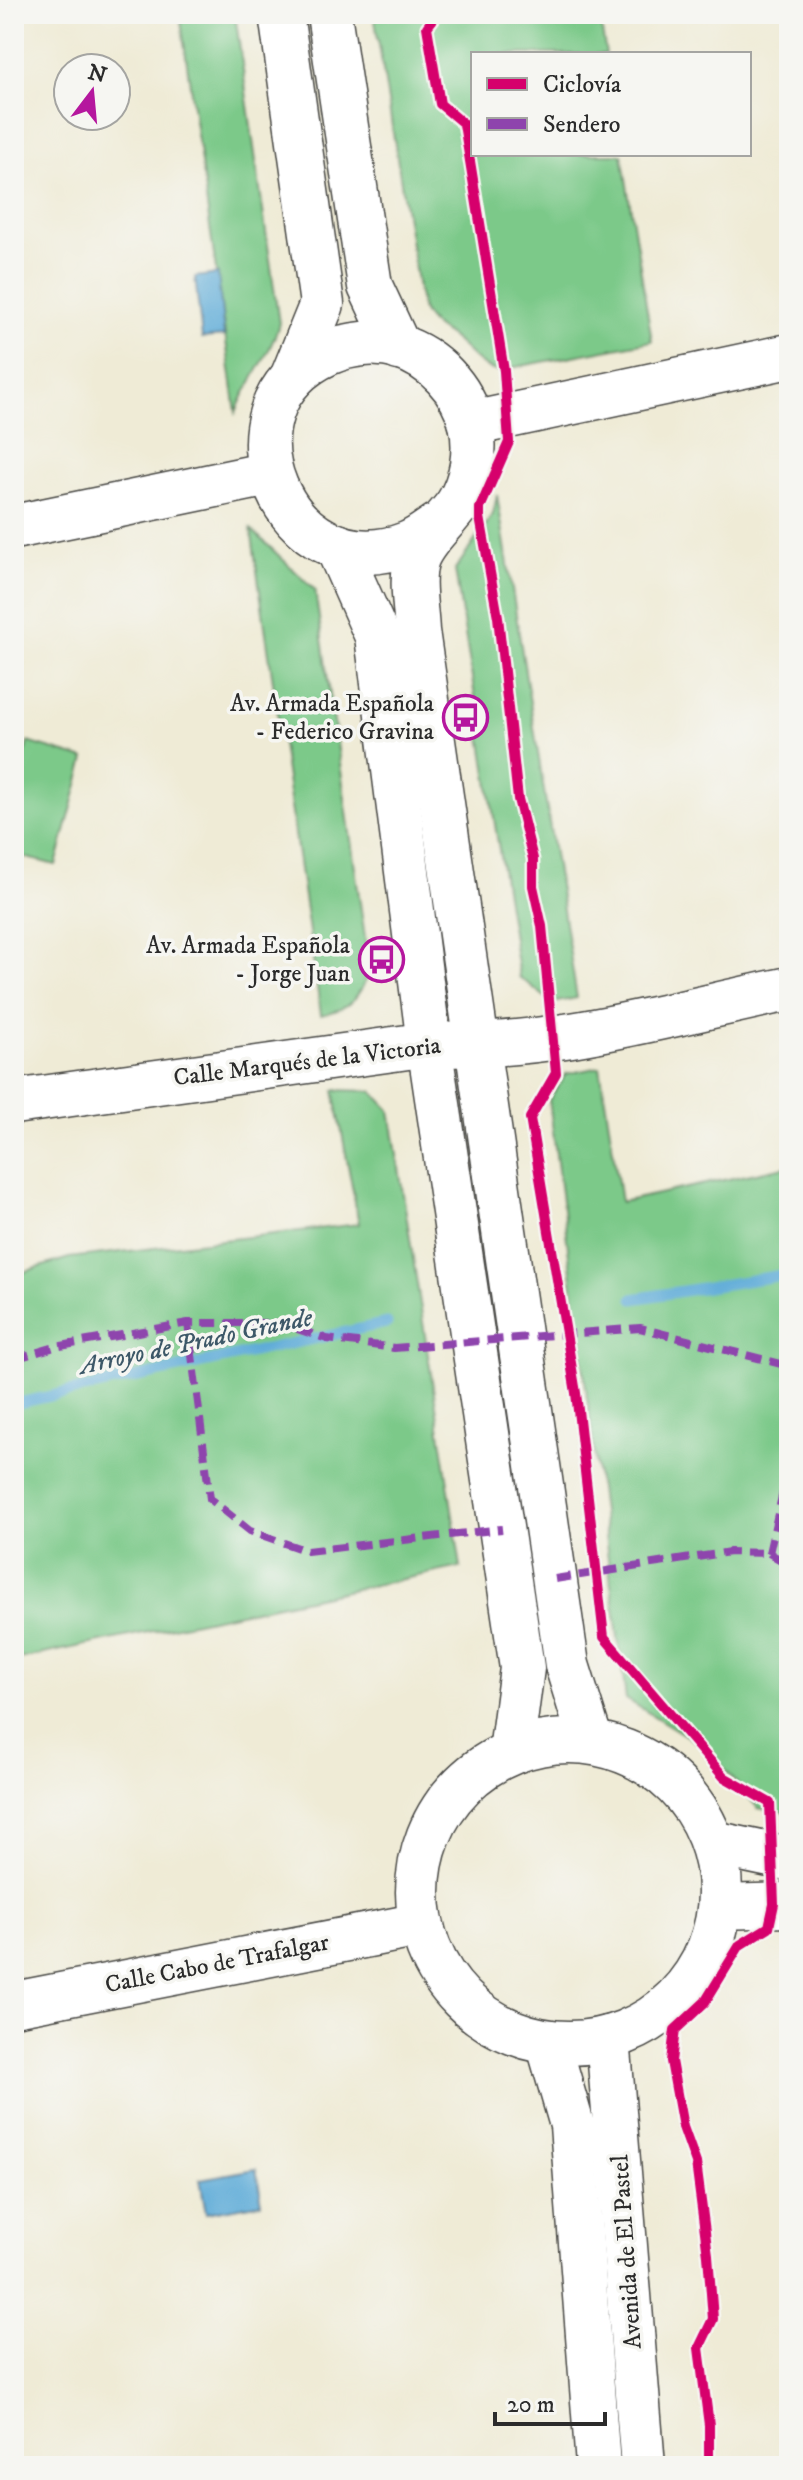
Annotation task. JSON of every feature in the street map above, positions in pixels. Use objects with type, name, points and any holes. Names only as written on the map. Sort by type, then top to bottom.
[{"type":"street","points":[[281,14],[322,304],[292,378],[274,406],[266,440],[269,474],[283,505],[306,530],[337,546],[372,551],[396,547],[408,544],[438,525]]},
{"type":"street","points":[[329,14],[370,286],[399,348]]},
{"type":"street","points":[[292,378],[314,359],[341,347],[370,343],[399,348],[424,359],[446,376],[462,398],[471,424],[474,452],[469,479],[457,504],[438,525],[417,558],[417,631],[480,1047],[567,1665],[591,1742]]},
{"type":"street","points":[[471,424],[789,356]]},
{"type":"street","points":[[14,527],[269,474]]},
{"type":"street","points":[[337,546],[361,594],[377,636],[429,1044],[522,1668],[511,1752]]},
{"type":"street","name":"Calle Marqués de la Victoria","points":[[14,1102],[429,1044],[480,1047],[551,1037],[789,989]]},
{"type":"street","points":[[550,1741],[591,1742],[631,1753],[666,1776],[694,1806],[713,1843],[721,1886],[720,1907],[707,1954],[696,1975],[672,2003],[642,2025],[608,2038],[579,2043],[548,2042],[504,2029],[466,2004],[437,1968],[420,1925],[417,1882],[425,1841],[445,1803],[474,1773],[511,1752],[550,1741]]},
{"type":"street","points":[[713,1843],[789,1859]]},
{"type":"street","points":[[720,1907],[789,1905]]},
{"type":"street","name":"Calle Cabo de Trafalgar","points":[[14,2004],[420,1925]]},
{"type":"street","name":"Avenida de El Pastel","points":[[608,2038],[643,2466]]},
{"type":"street","name":"Avenida de El Pastel","points":[[548,2042],[572,2125],[598,2466]]},
{"type":"green space","points":[[180,14],[235,14],[279,323],[271,346],[236,412]]},
{"type":"green space","points":[[374,14],[599,14],[606,52],[471,52],[471,156],[622,156],[652,341],[495,371],[480,363],[437,328],[421,307]]},
{"type":"green space","points":[[497,495],[577,998],[553,1003],[519,977],[455,570],[493,514]]},
{"type":"green space","points":[[251,529],[315,590],[370,972],[352,1001],[339,1010],[321,1015]]},
{"type":"green space","points":[[28,742],[85,759],[56,865],[14,855],[14,791]]},
{"type":"green space","points":[[600,1067],[621,1202],[789,1166],[789,1813],[758,1808],[706,1748],[626,1699],[549,1100],[566,1074]]},
{"type":"green space","points":[[334,1090],[372,1091],[390,1110],[461,1567],[14,1660],[14,1275],[69,1258],[359,1224]]},
{"type":"water","points":[[218,274],[224,336],[202,338],[195,277]]},
{"type":"water","points":[[256,2169],[262,2203],[206,2213],[200,2179]]},
{"type":"waterway","name":"Arroyo de Prado Grande","points":[[633,1299],[789,1274]]},
{"type":"waterway","name":"Arroyo de Prado Grande","points":[[14,1404],[387,1323]]},
{"type":"marked path","points":[[188,1323],[210,1499],[250,1531],[307,1551],[502,1529]]},
{"type":"marked path","points":[[14,1359],[55,1347],[188,1323],[280,1323],[327,1339],[394,1348],[640,1328],[789,1366]]},
{"type":"marked path","points":[[769,1553],[789,1466]]},
{"type":"marked path","points":[[555,1579],[730,1552],[769,1553],[789,1565]]},
{"type":"cycle path","points":[[437,14],[427,27],[440,104],[464,124],[504,371],[509,442],[480,508],[480,517],[498,617],[518,799],[533,859],[533,886],[542,926],[556,1073],[530,1118],[576,1393],[604,1637],[724,1777],[770,1803],[774,1904],[769,1927],[740,1945],[705,2002],[675,2030],[671,2061],[683,2127],[696,2163],[708,2255],[713,2319],[699,2348],[709,2425],[709,2466]]},
{"type":"place","name":"Av. Armada Española - Federico Gravina","points":[[465,718]]},
{"type":"place","name":"Av. Armada Española - Jorge Juan","points":[[381,960]]}]
